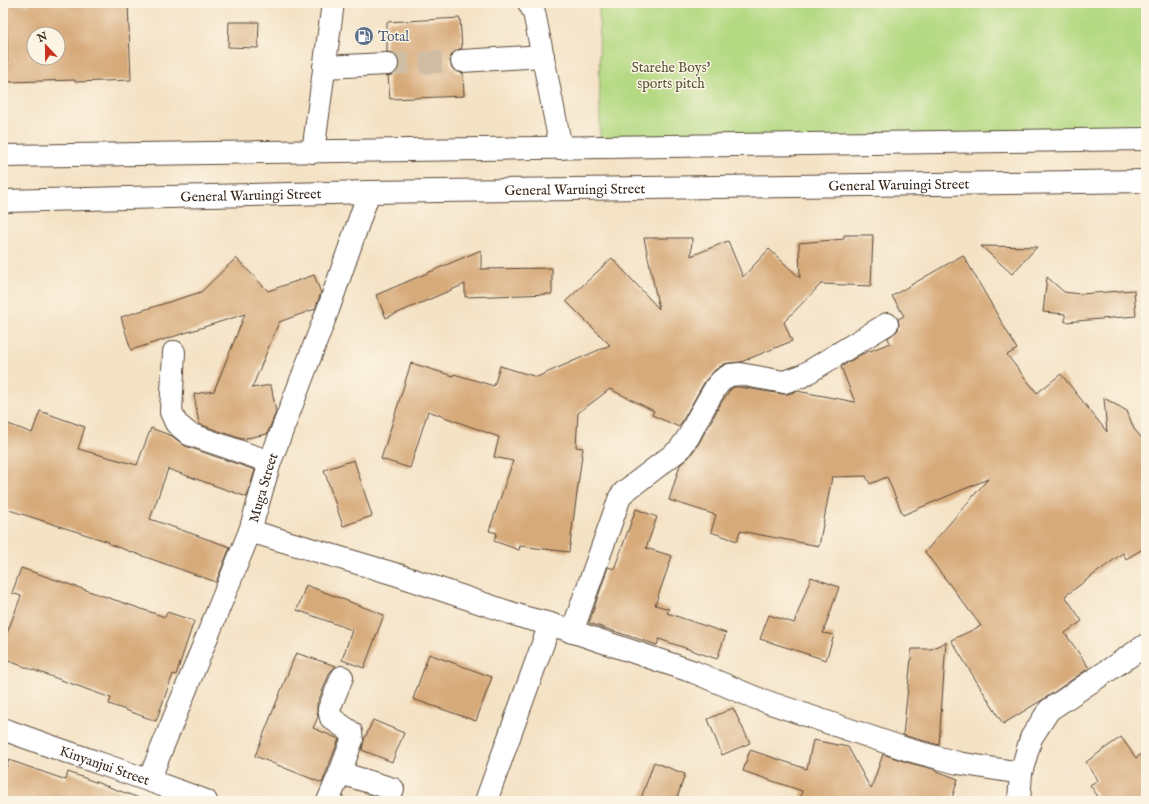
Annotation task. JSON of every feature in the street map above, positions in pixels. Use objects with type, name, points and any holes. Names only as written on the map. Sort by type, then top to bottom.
[{"type":"main road","points":[[313,152],[333,3]]},
{"type":"main road","points":[[530,3],[534,12],[561,148]]},
{"type":"main road","points":[[462,61],[543,56]]},
{"type":"main road","points":[[324,67],[387,64]]},
{"type":"main road","points":[[3,156],[1146,139]]},
{"type":"main road","name":"General Waruingi Street","points":[[3,202],[369,192],[1146,181]]},
{"type":"main road","name":"Muga Street","points":[[149,780],[250,531],[270,462],[330,307],[369,192]]},
{"type":"main road","points":[[572,632],[620,497],[624,492],[679,450],[689,436],[716,387],[722,380],[730,375],[740,374],[784,382],[793,380],[887,324]]},
{"type":"main road","points":[[174,352],[171,412],[176,423],[189,434],[270,462]]},
{"type":"main road","points":[[250,531],[398,575],[526,618],[550,624],[694,672],[756,698],[909,750],[958,763],[1022,773]]},
{"type":"main road","points":[[486,801],[550,624]]},
{"type":"main road","points":[[1019,801],[1022,773],[1031,738],[1049,710],[1146,646]]},
{"type":"main road","points":[[328,801],[352,740],[351,732],[331,718],[329,709],[342,677]]},
{"type":"main road","name":"Kinyanjui Street","points":[[3,729],[60,751],[149,780],[206,801]]},
{"type":"main road","points":[[340,773],[393,789]]},
{"type":"green space","name":"Starehe Boys' sports pitch","points":[[599,3],[1146,3],[1146,139],[600,147]]},
{"type":"building","points":[[28,3],[128,3],[131,80],[8,82],[6,5],[28,5]]},
{"type":"building","points":[[460,18],[462,48],[455,51],[451,56],[450,61],[452,68],[457,72],[463,73],[464,96],[390,99],[388,76],[394,74],[398,70],[399,63],[397,57],[393,53],[387,52],[387,22]]},
{"type":"building","points":[[229,22],[259,22],[258,48],[228,47]]},
{"type":"building","points":[[844,235],[873,235],[871,286],[821,284],[784,322],[792,341],[741,362],[724,364],[715,370],[705,381],[679,427],[652,415],[654,411],[610,389],[578,413],[576,447],[583,448],[569,552],[520,546],[519,550],[494,541],[497,533],[489,531],[513,461],[494,457],[499,437],[428,411],[410,468],[381,459],[411,363],[453,376],[454,374],[494,386],[500,366],[537,377],[610,345],[566,301],[612,258],[659,309],[644,238],[692,238],[691,256],[728,241],[743,277],[769,249],[800,278],[799,243],[844,239]]},
{"type":"building","points":[[981,246],[1037,247],[1012,274]]},
{"type":"building","points":[[481,250],[481,269],[552,268],[552,294],[465,297],[465,284],[386,318],[376,295]]},
{"type":"building","points":[[963,255],[1017,349],[1007,355],[1037,393],[1061,374],[1107,432],[1104,398],[1127,411],[1134,429],[1146,443],[1146,547],[1126,559],[1123,553],[1065,596],[1082,621],[1065,633],[1089,668],[1050,695],[1003,724],[951,640],[981,626],[925,552],[988,479],[903,515],[887,477],[870,484],[866,476],[832,477],[819,546],[740,531],[737,541],[711,532],[716,515],[669,500],[680,465],[689,457],[699,443],[721,403],[730,390],[734,387],[739,387],[782,394],[797,391],[855,402],[841,367],[860,355],[890,343],[888,338],[898,330],[898,319],[904,316],[892,296]]},
{"type":"building","points":[[236,258],[268,291],[314,275],[321,293],[315,309],[279,322],[252,388],[271,385],[276,412],[267,434],[242,439],[199,424],[194,394],[214,391],[245,314],[131,350],[121,317],[201,292]]},
{"type":"building","points":[[1047,277],[1064,292],[1080,294],[1134,290],[1136,316],[1065,322],[1065,314],[1043,312]]},
{"type":"building","points":[[40,411],[85,427],[78,449],[137,465],[151,428],[172,436],[185,446],[255,470],[247,497],[168,469],[150,519],[230,547],[216,582],[109,544],[109,542],[3,508],[3,422],[32,433]]},
{"type":"building","points":[[354,460],[372,516],[343,526],[324,470]]},
{"type":"building","points":[[636,509],[657,517],[646,548],[672,556],[655,605],[669,609],[667,613],[726,633],[717,659],[659,639],[657,645],[589,623],[608,567],[614,569]]},
{"type":"building","points":[[21,568],[165,617],[167,612],[194,621],[176,675],[173,674],[156,721],[109,704],[111,698],[3,659],[3,644],[21,596],[12,593]]},
{"type":"building","points":[[811,577],[839,587],[823,633],[834,635],[826,660],[760,639],[769,615],[794,623]]},
{"type":"building","points":[[306,585],[384,615],[364,668],[342,660],[352,630],[297,610]]},
{"type":"building","points":[[946,642],[939,745],[903,735],[912,649],[931,649]]},
{"type":"building","points":[[296,653],[336,666],[330,672],[317,704],[318,717],[313,728],[339,739],[322,783],[255,756]]},
{"type":"building","points":[[429,654],[492,677],[476,721],[413,699]]},
{"type":"building","points":[[733,708],[750,743],[722,755],[708,719]]},
{"type":"building","points":[[373,720],[404,733],[392,762],[362,750],[364,740]]},
{"type":"building","points":[[1121,737],[1136,758],[1146,751],[1146,801],[1101,801],[1090,785],[1098,780],[1086,762]]},
{"type":"building","points":[[813,740],[848,747],[871,789],[883,754],[937,770],[958,779],[951,801],[800,801],[802,791],[743,771],[750,750],[807,769]]},
{"type":"building","points":[[9,760],[66,780],[68,772],[139,798],[138,801],[3,800],[3,777]]},
{"type":"building","points":[[654,762],[685,774],[676,801],[640,801]]},
{"type":"tunnel","points":[[387,64],[462,61]]},
{"type":"place","name":"Total","points":[[364,36]]}]
